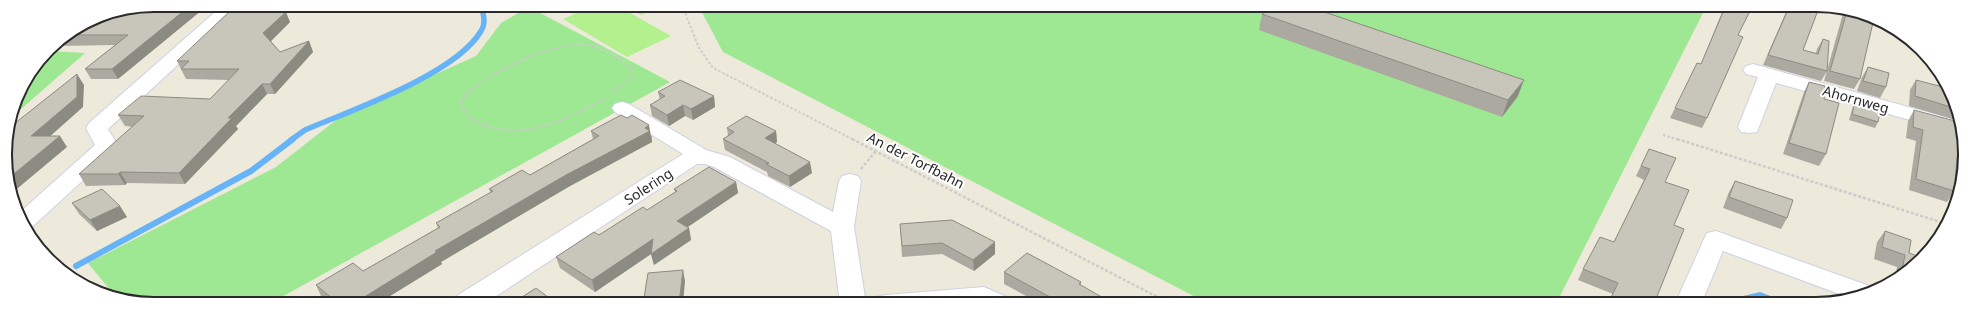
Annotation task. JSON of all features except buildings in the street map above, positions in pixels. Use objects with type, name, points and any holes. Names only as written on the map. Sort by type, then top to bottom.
[{"type":"street","points":[[26,215],[107,146],[97,128],[226,12]]},
{"type":"street","name":"Ahornweg","points":[[1749,128],[1761,72],[1955,127]]},
{"type":"street","points":[[614,103],[697,153],[698,158],[706,157],[722,162],[842,227]]},
{"type":"street","name":"Solering","points":[[475,297],[687,161],[692,158],[698,158]]},
{"type":"street","points":[[850,181],[842,227],[851,297]]},
{"type":"street","points":[[1691,297],[1716,239],[1856,291]]},
{"type":"street","points":[[972,297],[986,297]]},
{"type":"path","name":"An der Torfbahn","points":[[685,12],[699,48],[713,68],[1158,297]]},
{"type":"path","points":[[573,45],[589,45],[603,51],[632,68],[630,79],[614,103],[545,127],[523,131],[499,131],[477,122],[463,113],[459,101],[471,88],[510,66],[559,48],[573,45]]},
{"type":"path","points":[[1663,135],[1941,222]]},
{"type":"path","points":[[850,181],[876,151]]},
{"type":"green space","points":[[520,12],[538,12],[670,82],[282,297],[136,296],[109,289],[88,263],[276,167],[340,117],[476,56],[501,23]]},
{"type":"green space","points":[[579,12],[628,12],[671,36],[627,57],[563,19]]},
{"type":"green space","points":[[636,12],[648,12],[641,15]]},
{"type":"green space","points":[[702,12],[1703,12],[1560,297],[1196,297],[723,52]]},
{"type":"green space","points":[[57,51],[85,53],[20,110],[27,91],[36,75]]},
{"type":"water","points":[[1760,292],[1773,297],[1742,297]]},
{"type":"waterway","points":[[291,140],[305,130],[401,89],[450,62],[468,47],[483,28],[483,12]]},
{"type":"waterway","points":[[76,266],[251,171],[293,139]]}]
